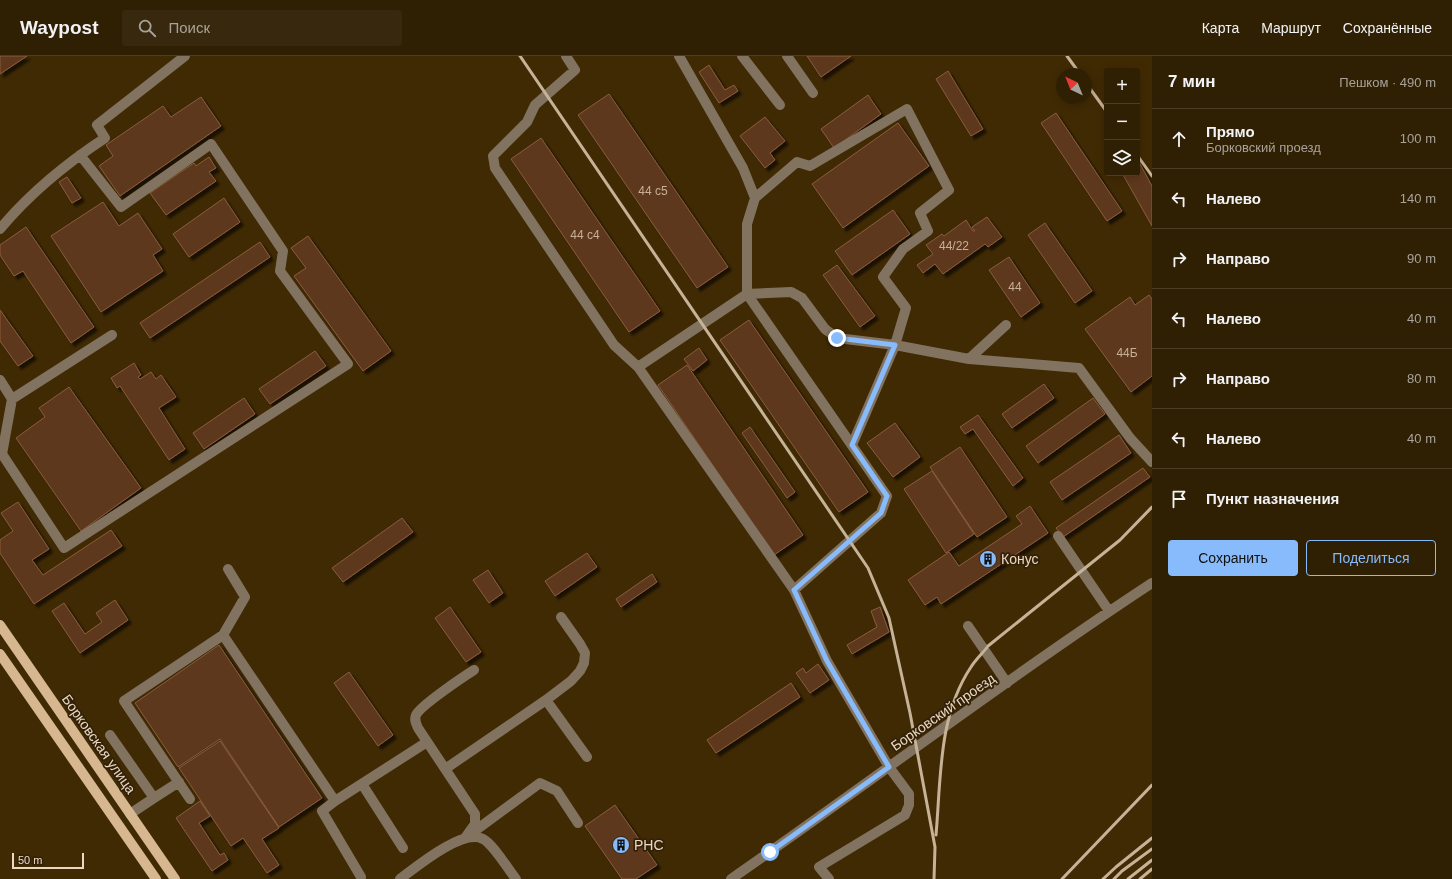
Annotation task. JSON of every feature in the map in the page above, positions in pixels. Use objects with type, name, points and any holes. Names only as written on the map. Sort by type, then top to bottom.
[{"type":"main road","name":"Борковская улица","points":[[0,626],[175,879]]},
{"type":"main road","points":[[0,654],[156,879]]},
{"type":"street","points":[[0,228],[17,208],[80,155],[105,138],[97,125],[185,56]]},
{"type":"street","points":[[566,56],[575,70],[535,105],[527,122],[493,156],[495,168],[614,344],[638,367],[794,590],[827,661],[889,767],[909,794],[909,805],[905,815],[819,867],[828,879]]},
{"type":"street","points":[[679,56],[743,168],[754,198]]},
{"type":"street","points":[[742,56],[780,105]]},
{"type":"street","points":[[787,56],[813,93]]},
{"type":"street","points":[[794,590],[881,513],[887,496],[747,294],[746,224],[754,198],[797,162],[810,166],[907,109],[949,190],[920,213],[928,231],[903,249],[883,278],[906,308],[895,345],[852,445]]},
{"type":"street","points":[[0,380],[12,399],[1,455],[64,548],[348,364],[280,271],[283,251],[211,144],[121,207],[80,155]]},
{"type":"street","points":[[638,367],[747,294],[791,292],[802,298],[825,329],[837,338],[895,345],[969,359],[1080,368],[1130,438],[1152,462]]},
{"type":"street","points":[[969,359],[1006,325]]},
{"type":"street","points":[[12,399],[112,335]]},
{"type":"street","points":[[1058,536],[1110,611]]},
{"type":"street","points":[[190,799],[124,701],[224,635],[245,597],[228,569]]},
{"type":"street","name":"Борковский проезд","points":[[731,879],[1007,683],[1152,583]]},
{"type":"street","points":[[445,769],[546,700],[571,681],[580,671],[584,663],[585,653],[561,617]]},
{"type":"street","points":[[968,626],[1007,683]]},
{"type":"street","points":[[224,635],[335,801]]},
{"type":"street","points":[[465,838],[475,824],[475,814],[415,722],[419,711],[474,670]]},
{"type":"street","points":[[546,700],[587,758]]},
{"type":"street","points":[[110,735],[154,798]]},
{"type":"street","points":[[361,876],[322,811],[335,801],[427,742]]},
{"type":"street","points":[[130,814],[179,782]]},
{"type":"street","points":[[400,879],[451,844],[465,838],[540,783],[557,791],[578,823]]},
{"type":"street","points":[[362,784],[403,848]]},
{"type":"street","points":[[465,838],[476,837],[486,841],[516,879]]},
{"type":"building","points":[[0,56],[27,56],[0,74]]},
{"type":"building","points":[[807,56],[851,56],[821,77]]},
{"type":"building","points":[[709,65],[725,90],[734,85],[738,91],[719,103],[699,72]]},
{"type":"building","points":[[948,71],[983,129],[971,136],[936,79]]},
{"type":"building","points":[[609,94],[728,267],[697,288],[578,115]]},
{"type":"building","points":[[868,95],[881,114],[834,148],[821,129]]},
{"type":"building","points":[[201,97],[221,126],[120,196],[99,166],[113,156],[106,145],[163,106],[171,117]]},
{"type":"building","points":[[1056,113],[1122,211],[1107,221],[1041,123]]},
{"type":"building","points":[[765,117],[785,141],[770,153],[775,160],[765,168],[740,136]]},
{"type":"building","points":[[898,123],[929,166],[843,228],[812,184]]},
{"type":"building","points":[[541,138],[660,311],[629,332],[511,159]]},
{"type":"building","points":[[209,157],[216,168],[209,172],[216,181],[166,215],[150,193],[194,163],[196,166]]},
{"type":"building","points":[[1140,164],[1152,186],[1152,226],[1124,176],[1140,176]]},
{"type":"building","points":[[67,177],[81,198],[72,203],[59,182]]},
{"type":"building","points":[[224,198],[240,222],[189,257],[173,234]]},
{"type":"building","points":[[103,202],[119,226],[138,213],[162,249],[153,255],[163,271],[101,312],[51,236]]},
{"type":"building","points":[[893,210],[910,234],[852,275],[835,251]]},
{"type":"building","points":[[987,217],[1002,237],[988,247],[985,244],[943,274],[935,264],[923,273],[917,265],[933,254],[926,245],[942,234],[944,236],[966,220],[973,231],[975,231],[972,227]]},
{"type":"building","points":[[1045,223],[1092,291],[1075,303],[1028,235]]},
{"type":"building","points":[[26,227],[94,327],[71,343],[23,271],[14,276],[0,255],[0,245]]},
{"type":"building","points":[[308,236],[391,351],[363,371],[294,276],[306,268],[291,248]]},
{"type":"building","points":[[260,242],[270,257],[150,338],[140,323]]},
{"type":"building","points":[[1009,257],[1040,303],[1021,317],[989,270]]},
{"type":"building","points":[[837,265],[875,316],[860,327],[823,275]]},
{"type":"building","points":[[1149,295],[1152,299],[1152,376],[1131,392],[1085,329],[1130,297],[1135,305]]},
{"type":"building","points":[[0,310],[33,356],[18,366],[0,341]]},
{"type":"building","points":[[749,320],[868,492],[839,512],[720,340]]},
{"type":"building","points":[[699,348],[707,360],[693,371],[684,359]]},
{"type":"building","points":[[315,351],[326,366],[270,404],[259,389]]},
{"type":"building","points":[[134,363],[141,375],[138,377],[140,379],[151,372],[156,379],[161,375],[176,397],[159,408],[185,449],[169,460],[120,386],[117,388],[111,378]]},
{"type":"building","points":[[687,365],[803,535],[774,555],[658,385]]},
{"type":"building","points":[[1044,384],[1054,398],[1012,428],[1002,414]]},
{"type":"building","points":[[69,387],[141,488],[81,531],[16,438],[45,417],[39,408]]},
{"type":"building","points":[[244,398],[255,414],[204,449],[193,433]]},
{"type":"building","points":[[1093,398],[1105,414],[1038,463],[1026,446]]},
{"type":"building","points":[[978,415],[1023,478],[1013,486],[973,429],[965,434],[960,427]]},
{"type":"building","points":[[895,423],[920,457],[893,477],[867,443]]},
{"type":"building","points":[[750,427],[795,492],[787,498],[742,433]]},
{"type":"building","points":[[1119,435],[1131,453],[1062,500],[1050,482]]},
{"type":"building","points":[[960,447],[1007,517],[977,537],[930,467]]},
{"type":"building","points":[[1143,468],[1150,477],[1063,537],[1056,528]]},
{"type":"building","points":[[932,471],[974,534],[946,553],[904,489]]},
{"type":"building","points":[[18,502],[49,549],[32,560],[43,575],[111,530],[122,546],[34,604],[0,553],[0,540],[13,531],[1,513]]},
{"type":"building","name":"Конус","points":[[1030,506],[1048,533],[941,604],[937,597],[925,605],[908,580],[949,552],[959,566],[1022,524],[1016,516]]},
{"type":"building","points":[[402,518],[413,532],[343,582],[332,568]]},
{"type":"building","points":[[587,553],[597,567],[555,596],[545,581]]},
{"type":"building","points":[[488,570],[503,593],[489,603],[473,580]]},
{"type":"building","points":[[652,574],[657,582],[621,607],[616,599]]},
{"type":"building","points":[[115,600],[128,620],[80,653],[52,611],[64,603],[85,634],[102,622],[96,613]]},
{"type":"building","points":[[450,607],[481,652],[466,662],[435,618]]},
{"type":"building","points":[[880,607],[889,632],[852,654],[847,645],[877,627],[871,611]]},
{"type":"building","points":[[219,645],[322,798],[279,827],[220,739],[178,767],[135,703]]},
{"type":"building","points":[[818,664],[829,680],[810,693],[796,673],[803,668],[806,673]]},
{"type":"building","points":[[349,672],[393,735],[378,746],[334,683]]},
{"type":"building","points":[[791,683],[800,697],[716,753],[707,740]]},
{"type":"building","points":[[220,741],[279,828],[262,839],[279,865],[267,873],[243,838],[231,846],[179,768]]},
{"type":"building","points":[[200,801],[210,816],[199,823],[220,855],[224,853],[228,860],[212,871],[176,818]]},
{"type":"building","name":"РНС","points":[[615,805],[657,865],[636,879],[622,879],[585,826]]},
{"type":"railway","points":[[520,56],[868,568],[889,618],[910,713],[935,847],[934,879]]},
{"type":"railway","points":[[1067,56],[1076,68]]},
{"type":"railway","points":[[1092,91],[1104,108]]},
{"type":"railway","points":[[1140,159],[1152,176]]},
{"type":"railway","points":[[936,835],[943,748],[947,727],[952,706],[960,686],[971,667],[988,646],[1120,540],[1152,507]]},
{"type":"railway","points":[[1062,879],[1152,785]]},
{"type":"railway","points":[[1103,879],[1152,838]]},
{"type":"railway","points":[[1114,879],[1122,871],[1152,849]]},
{"type":"railway","points":[[1128,879],[1152,860]]},
{"type":"railway","points":[[1140,879],[1152,869]]},
{"type":"place","name":"Конус","points":[[988,559]]},
{"type":"place","name":"РНС","points":[[621,845]]},
{"type":"route","points":[[770,852],[889,767],[827,661],[794,590],[881,513],[887,496],[852,445],[895,345],[837,338]]}]
